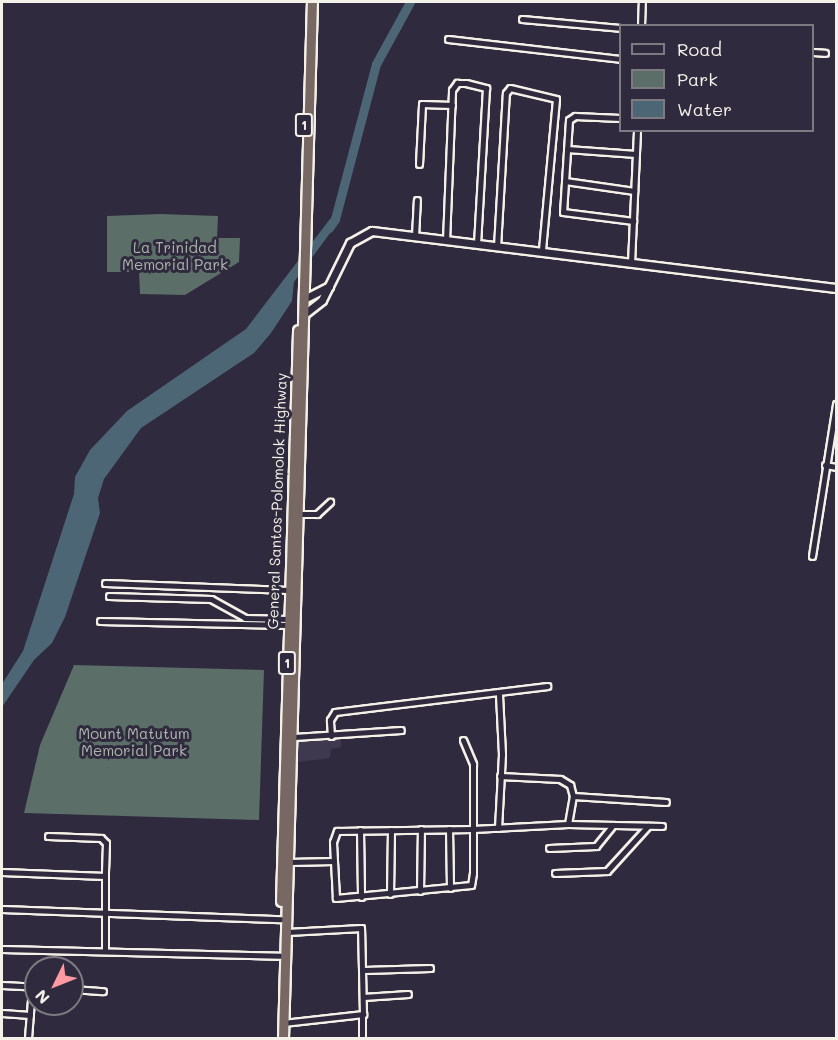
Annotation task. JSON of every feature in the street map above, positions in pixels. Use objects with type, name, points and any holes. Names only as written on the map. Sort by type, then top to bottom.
[{"type":"highway","name":"1","points":[[283,1038],[300,514],[304,299],[302,284],[309,2]]},
{"type":"highway","name":"General Santos-Polomolok Highway","points":[[277,1038],[288,590],[302,284]]},
{"type":"street","points":[[641,24],[642,2]]},
{"type":"street","points":[[522,19],[619,28]]},
{"type":"street","points":[[448,39],[619,59]]},
{"type":"street","points":[[814,52],[825,53]]},
{"type":"street","points":[[446,241],[452,105],[457,83],[486,87],[477,244]]},
{"type":"street","points":[[497,247],[506,93],[510,88],[556,99],[542,251]]},
{"type":"street","points":[[418,164],[422,104],[452,105]]},
{"type":"street","points":[[619,118],[571,117],[565,181],[566,214],[633,221]]},
{"type":"street","points":[[632,263],[637,132]]},
{"type":"street","points":[[567,149],[636,154]]},
{"type":"street","points":[[565,181],[634,190]]},
{"type":"street","points":[[415,236],[417,200]]},
{"type":"street","points":[[303,315],[319,305],[342,254],[360,236],[377,231],[837,288]]},
{"type":"street","points":[[304,299],[329,286]]},
{"type":"street","points":[[812,556],[825,465],[837,404]]},
{"type":"street","points":[[825,465],[837,467]]},
{"type":"street","points":[[300,514],[316,514],[330,502]]},
{"type":"street","points":[[105,583],[288,590]]},
{"type":"street","points":[[274,590],[274,619]]},
{"type":"street","points":[[109,596],[211,599],[245,618],[288,622]]},
{"type":"street","points":[[100,621],[288,622]]},
{"type":"street","points":[[331,736],[330,720],[337,712],[499,694],[547,686]]},
{"type":"street","points":[[498,828],[499,694]]},
{"type":"street","points":[[294,737],[401,730]]},
{"type":"street","points":[[463,740],[472,758],[473,829],[473,882],[469,887],[361,897],[335,897],[333,861],[335,832],[473,829],[568,824],[662,826]]},
{"type":"street","points":[[500,776],[560,779],[570,785],[573,796],[568,824]]},
{"type":"street","points":[[573,796],[666,802]]},
{"type":"street","points":[[549,848],[596,846],[613,825]]},
{"type":"street","points":[[555,873],[607,870],[648,826]]},
{"type":"street","points":[[420,891],[421,829]]},
{"type":"street","points":[[449,829],[450,888]]},
{"type":"street","points":[[360,830],[361,897]]},
{"type":"street","points":[[390,894],[391,830]]},
{"type":"street","points":[[48,836],[102,838],[106,843],[105,951]]},
{"type":"street","points":[[289,862],[333,861]]},
{"type":"street","points":[[2,872],[105,876]]},
{"type":"street","points":[[2,909],[281,919]]},
{"type":"street","points":[[286,932],[359,926],[364,970],[362,1036]]},
{"type":"street","points":[[2,949],[280,956]]},
{"type":"street","points":[[364,970],[430,968]]},
{"type":"street","points":[[2,985],[24,986]]},
{"type":"street","points":[[84,990],[103,991]]},
{"type":"street","points":[[363,997],[408,994]]},
{"type":"street","points":[[2,1013],[24,1015]]},
{"type":"street","points":[[28,1038],[30,1016]]},
{"type":"street","points":[[283,1023],[362,1017]]},
{"type":"shaded area","points":[[341,738],[341,747],[331,749],[330,758],[297,762],[298,742]]},
{"type":"green space","name":"La Trinidad Memorial Park","points":[[160,214],[218,216],[217,238],[240,238],[239,262],[185,295],[140,294],[139,272],[107,272],[107,216]]},
{"type":"green space","name":"Mount Matutum Memorial Park","points":[[74,665],[264,670],[259,820],[24,813],[40,745]]},
{"type":"water","points":[[330,219],[335,219],[336,225],[294,282],[292,301],[271,333],[254,353],[141,428],[104,479],[98,498],[100,513],[65,617],[52,643],[34,660],[2,707],[2,684],[23,651],[74,494],[75,477],[90,450],[127,411],[246,329]]},
{"type":"waterway","points":[[329,228],[335,219],[376,64],[410,2]]}]
